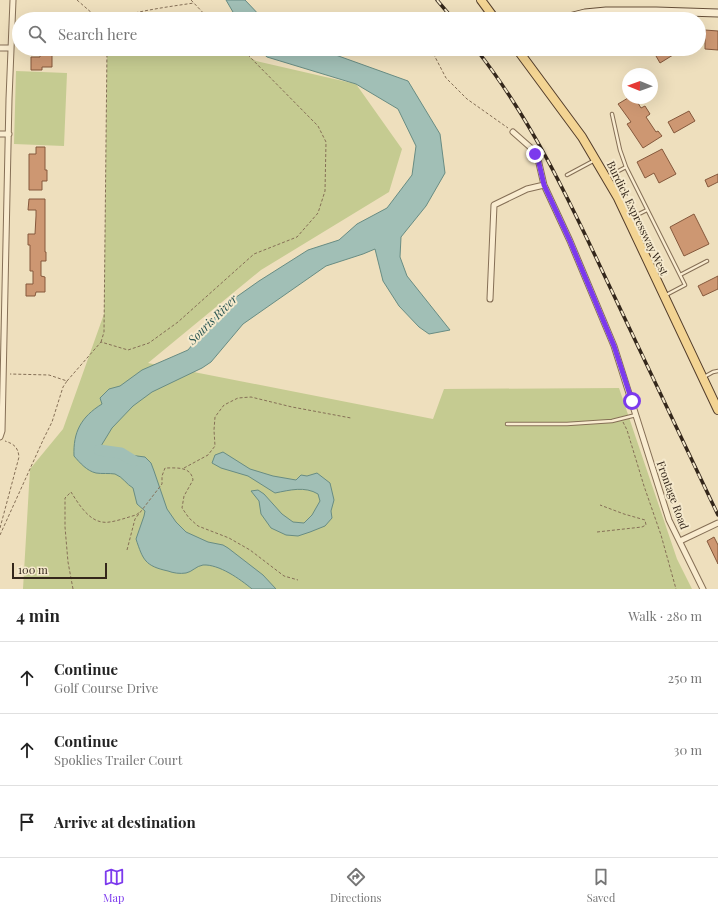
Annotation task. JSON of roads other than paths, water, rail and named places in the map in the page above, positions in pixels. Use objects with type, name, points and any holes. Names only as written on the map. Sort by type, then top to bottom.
[{"type":"main road","points":[[481,0],[490,12]]},
{"type":"main road","name":"Burdick Expressway West","points":[[522,56],[566,115],[596,159],[606,177],[628,219],[718,410]]},
{"type":"street","points":[[13,0],[13,12]]},
{"type":"street","points":[[596,12],[687,12]]},
{"type":"street","points":[[706,13],[718,13]]},
{"type":"street","points":[[0,48],[12,48],[0,437]]},
{"type":"street","name":"Frontage Road","points":[[513,132],[530,147],[538,159],[544,185],[570,241],[614,346],[669,520],[703,589]]},
{"type":"street","points":[[0,134],[9,134]]},
{"type":"street","points":[[490,299],[494,205],[527,189],[544,185]]},
{"type":"street","points":[[680,541],[718,523]]},
{"type":"lane","points":[[612,114],[620,150],[626,167],[685,285],[664,296]]},
{"type":"lane","points":[[567,175],[596,159]]},
{"type":"lane","points":[[606,177],[626,167]]},
{"type":"lane","points":[[628,219],[647,210]]},
{"type":"lane","points":[[680,275],[707,262]]},
{"type":"lane","points":[[702,377],[713,372],[718,372]]},
{"type":"lane","points":[[507,424],[566,424],[612,421],[636,415]]},
{"type":"water","points":[[226,0],[245,0],[256,12],[233,12]]},
{"type":"water","points":[[266,56],[338,56],[408,81],[440,134],[445,173],[426,206],[401,237],[400,257],[407,276],[450,330],[429,334],[419,327],[399,306],[383,281],[375,249],[326,266],[243,324],[211,362],[202,368],[152,392],[133,406],[112,428],[101,446],[114,453],[145,457],[151,463],[167,509],[176,522],[186,532],[208,542],[223,545],[228,548],[263,575],[276,589],[252,589],[229,573],[209,565],[203,565],[188,572],[174,573],[154,567],[146,561],[136,539],[145,511],[137,504],[133,488],[115,474],[96,473],[87,469],[74,456],[74,447],[77,432],[80,426],[89,414],[102,404],[100,398],[109,389],[120,386],[142,370],[188,350],[225,305],[259,281],[308,250],[339,240],[357,224],[387,208],[412,175],[416,146],[398,109],[356,84]]},
{"type":"water","points":[[223,452],[250,469],[273,476],[296,480],[301,475],[307,476],[317,473],[330,483],[334,500],[331,511],[332,518],[325,526],[298,536],[286,535],[271,528],[261,514],[259,501],[251,491],[258,490],[264,494],[282,514],[293,522],[304,523],[312,515],[320,501],[318,494],[303,489],[275,493],[248,476],[221,468],[212,463],[215,455]]},
{"type":"waterway","name":"Souris River","points":[[99,450],[121,453],[134,461]]},
{"type":"railway","points":[[437,0],[447,12]]},
{"type":"railway","points":[[481,56],[515,104],[549,162],[594,253],[718,515]]}]
